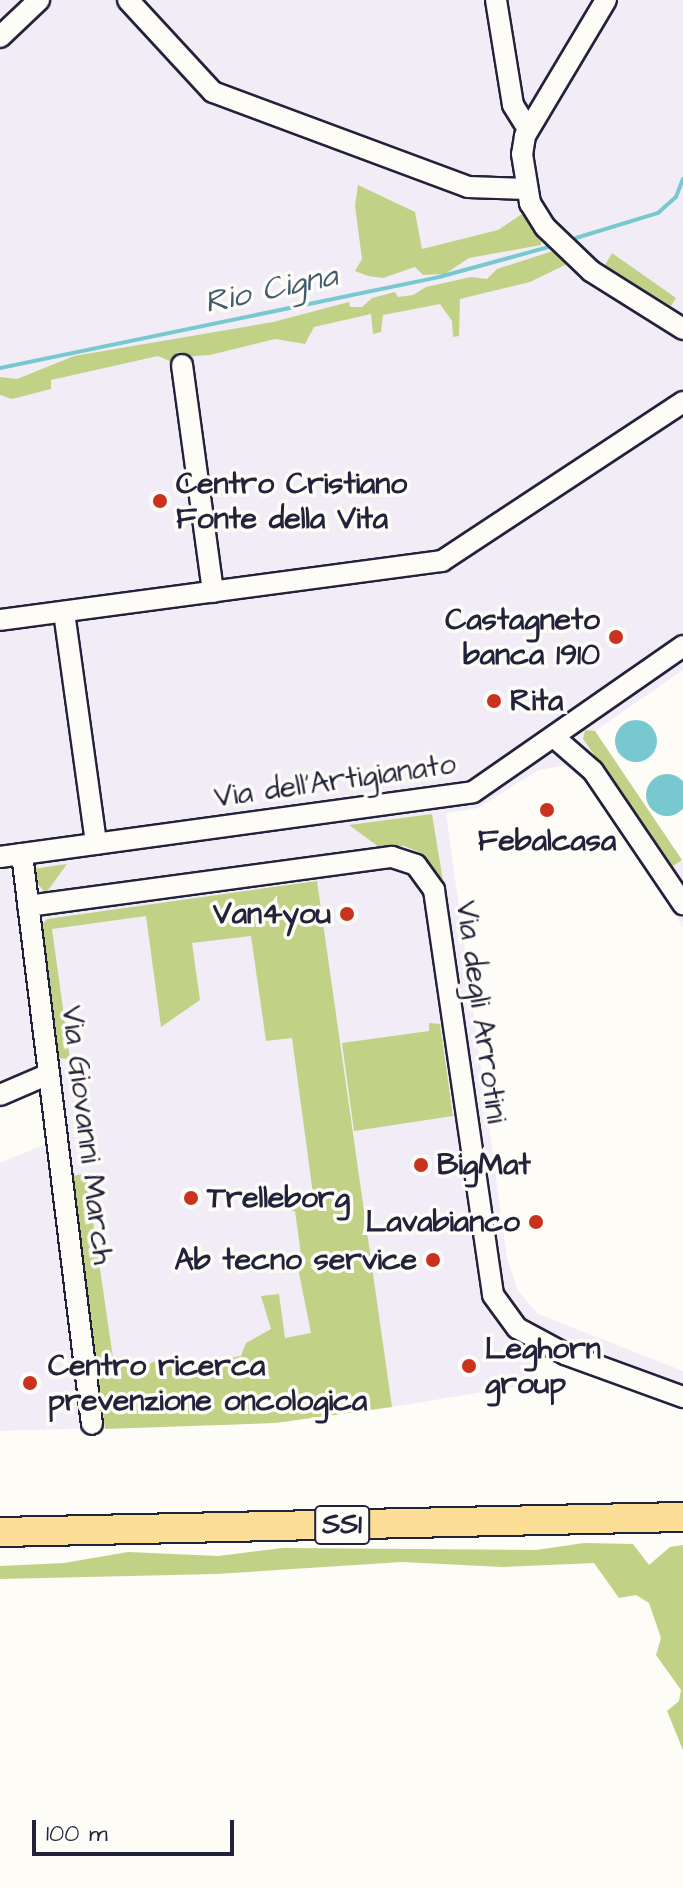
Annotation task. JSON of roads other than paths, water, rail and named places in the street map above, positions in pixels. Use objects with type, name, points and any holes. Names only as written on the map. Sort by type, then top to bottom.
[{"type":"highway","name":"SS1","points":[[0,1532],[683,1517]]},
{"type":"highway","name":"SS1","points":[[0,1546],[683,1532]]},
{"type":"street","points":[[0,37],[39,0]]},
{"type":"street","points":[[128,0],[213,92],[468,187],[527,189]]},
{"type":"street","points":[[496,0],[513,105],[528,129]]},
{"type":"street","points":[[606,0],[528,129],[522,150],[527,189],[545,227],[580,260],[683,329]]},
{"type":"street","points":[[182,365],[213,592]]},
{"type":"street","points":[[0,620],[442,561],[683,402]]},
{"type":"street","points":[[64,612],[96,844]]},
{"type":"street","name":"Via dell'Artigianato","points":[[0,857],[465,794],[483,787],[683,646]]},
{"type":"street","points":[[555,738],[593,771],[683,904]]},
{"type":"street","name":"Via Giovanni March","points":[[22,854],[92,1424]]},
{"type":"street","name":"Via degli Arrotini","points":[[28,906],[392,857],[416,865],[434,890],[493,1295],[514,1325],[565,1354],[683,1397]]},
{"type":"street","points":[[0,1095],[49,1074]]},
{"type":"water","points":[[636,720],[651,726],[657,741],[651,756],[636,762],[621,756],[615,741],[621,726]]},
{"type":"water","points":[[667,774],[682,780],[688,795],[682,810],[667,816],[652,810],[646,795],[652,780]]},
{"type":"waterway","name":"Rio Cigna","points":[[576,238],[658,213],[676,197],[683,179]]},
{"type":"waterway","name":"Rio Cigna","points":[[0,368],[439,277],[549,247]]},
{"type":"place","name":"Centro Cristiano Fonte della Vita","points":[[160,501]]},
{"type":"place","name":"Castagneto banca 1910","points":[[616,637]]},
{"type":"place","name":"Rita","points":[[494,701]]},
{"type":"place","name":"Febalcasa","points":[[547,810]]},
{"type":"place","name":"Van4you","points":[[347,914]]},
{"type":"place","name":"BigMat","points":[[421,1165]]},
{"type":"place","name":"Trelleborg","points":[[191,1198]]},
{"type":"place","name":"Lavabianco","points":[[536,1222]]},
{"type":"place","name":"Ab tecno service","points":[[433,1260]]},
{"type":"place","name":"Leghorn group","points":[[469,1366]]},
{"type":"place","name":"Centro ricerca prevenzione oncologica","points":[[30,1383]]}]
